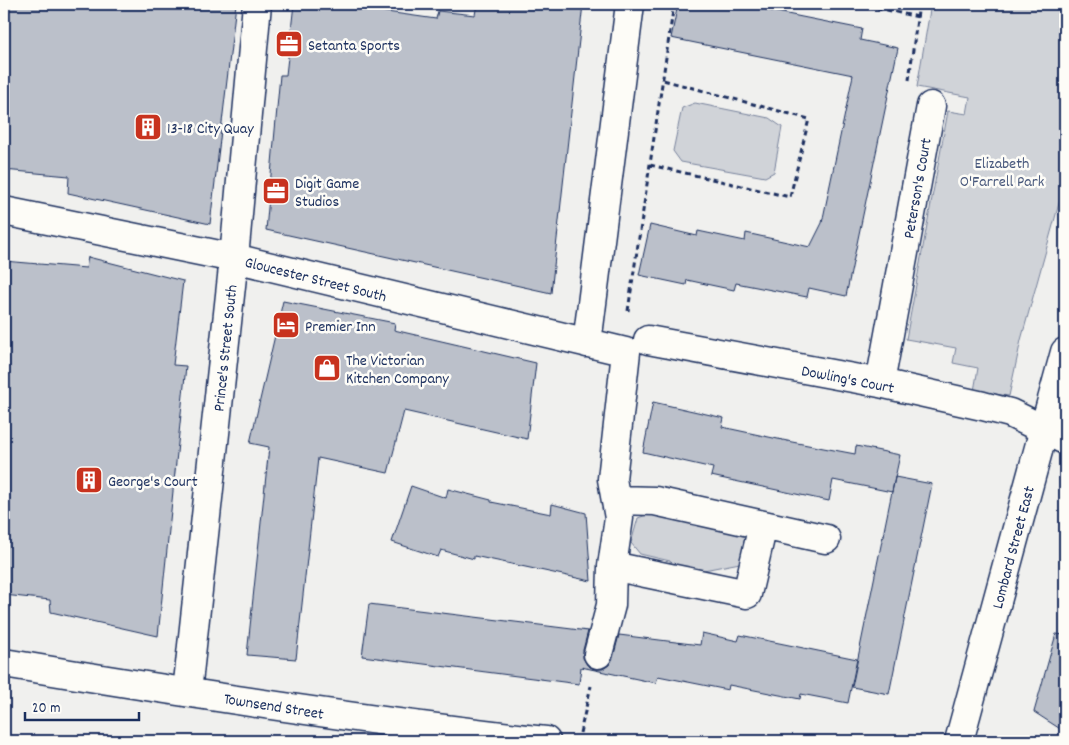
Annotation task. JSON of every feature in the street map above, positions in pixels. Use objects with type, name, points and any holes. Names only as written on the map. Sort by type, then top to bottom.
[{"type":"street","name":"Prince's Street South","points":[[186,692],[234,258],[257,4]]},
{"type":"street","points":[[587,343],[630,4]]},
{"type":"street","name":"Peterson's Court","points":[[880,384],[931,106]]},
{"type":"street","name":"Gloucester Street South","points":[[4,211],[234,258],[587,343],[637,346]]},
{"type":"street","points":[[598,654],[611,605],[612,566],[619,518],[612,479],[637,346]]},
{"type":"street","name":"Dowling's Court","points":[[637,346],[880,384],[1010,413],[1055,435]]},
{"type":"street","name":"Lombard Street East","points":[[959,741],[1055,435],[1065,352]]},
{"type":"street","points":[[616,500],[655,501],[826,538]]},
{"type":"street","points":[[612,566],[747,594],[763,525]]},
{"type":"street","name":"Townsend Street","points":[[4,663],[121,683],[424,728],[546,741]]},
{"type":"path","points":[[627,314],[674,4]]},
{"type":"path","points":[[860,4],[918,16]]},
{"type":"path","points":[[919,4],[908,90],[931,106]]},
{"type":"path","points":[[650,165],[790,197],[808,119],[663,80]]},
{"type":"path","points":[[578,741],[598,654]]},
{"type":"green space","name":"Elizabeth O'Farrell Park","points":[[931,4],[1040,4],[1062,11],[1065,14],[1065,182],[1021,340],[1009,396],[974,391],[978,368],[953,363],[956,348],[906,339],[948,111],[967,114],[970,97],[917,87]]},
{"type":"green space","points":[[695,103],[769,118],[782,127],[774,172],[765,177],[681,162],[673,151],[682,108]]},
{"type":"green space","points":[[652,513],[751,535],[745,562],[678,575],[670,561],[640,554],[631,543],[638,518]]},
{"type":"building","name":"13-18 City Quay","points":[[4,4],[236,4],[210,224],[68,193],[69,176],[4,170]]},
{"type":"building","points":[[294,4],[351,4],[351,7],[436,19],[438,11],[475,15],[477,4],[583,4],[551,293],[266,230],[280,75],[286,75]]},
{"type":"building","points":[[678,4],[737,4],[862,29],[860,40],[898,48],[846,296],[809,288],[807,297],[736,283],[734,290],[687,280],[686,285],[639,275],[650,225],[697,236],[698,231],[745,241],[746,233],[810,247],[822,223],[853,75],[671,38]]},
{"type":"building","name":"George's Court","points":[[88,257],[183,281],[173,365],[186,366],[158,636],[51,612],[50,600],[4,595],[4,261],[86,268]]},
{"type":"building","points":[[283,301],[395,323],[394,330],[536,363],[527,439],[404,411],[388,473],[318,458],[296,659],[247,655],[269,447],[250,443]]},
{"type":"building","points":[[653,402],[724,418],[722,427],[855,454],[856,446],[900,455],[892,492],[833,480],[829,501],[711,476],[713,468],[643,452]]},
{"type":"building","points":[[895,477],[932,484],[889,694],[852,687]]},
{"type":"building","points":[[411,486],[446,498],[448,489],[491,500],[491,502],[551,514],[552,504],[586,513],[591,581],[474,556],[474,559],[441,550],[438,557],[392,542]]},
{"type":"building","points":[[369,604],[588,631],[583,658],[587,665],[594,669],[603,669],[609,665],[613,658],[619,635],[700,645],[702,633],[738,641],[740,635],[857,659],[848,703],[801,694],[800,699],[729,685],[728,690],[658,676],[656,683],[581,667],[579,684],[362,656]]},
{"type":"building","points":[[1056,634],[1065,635],[1065,732],[1034,712]]},
{"type":"place","name":"Setanta Sports","points":[[289,44]]},
{"type":"place","name":"13-18 City Quay","points":[[148,127]]},
{"type":"place","name":"Digit Game Studios","points":[[276,191]]},
{"type":"place","name":"Premier Inn","points":[[286,325]]},
{"type":"place","name":"The Victorian Kitchen Company","points":[[327,368]]},
{"type":"place","name":"George's Court","points":[[89,480]]}]
